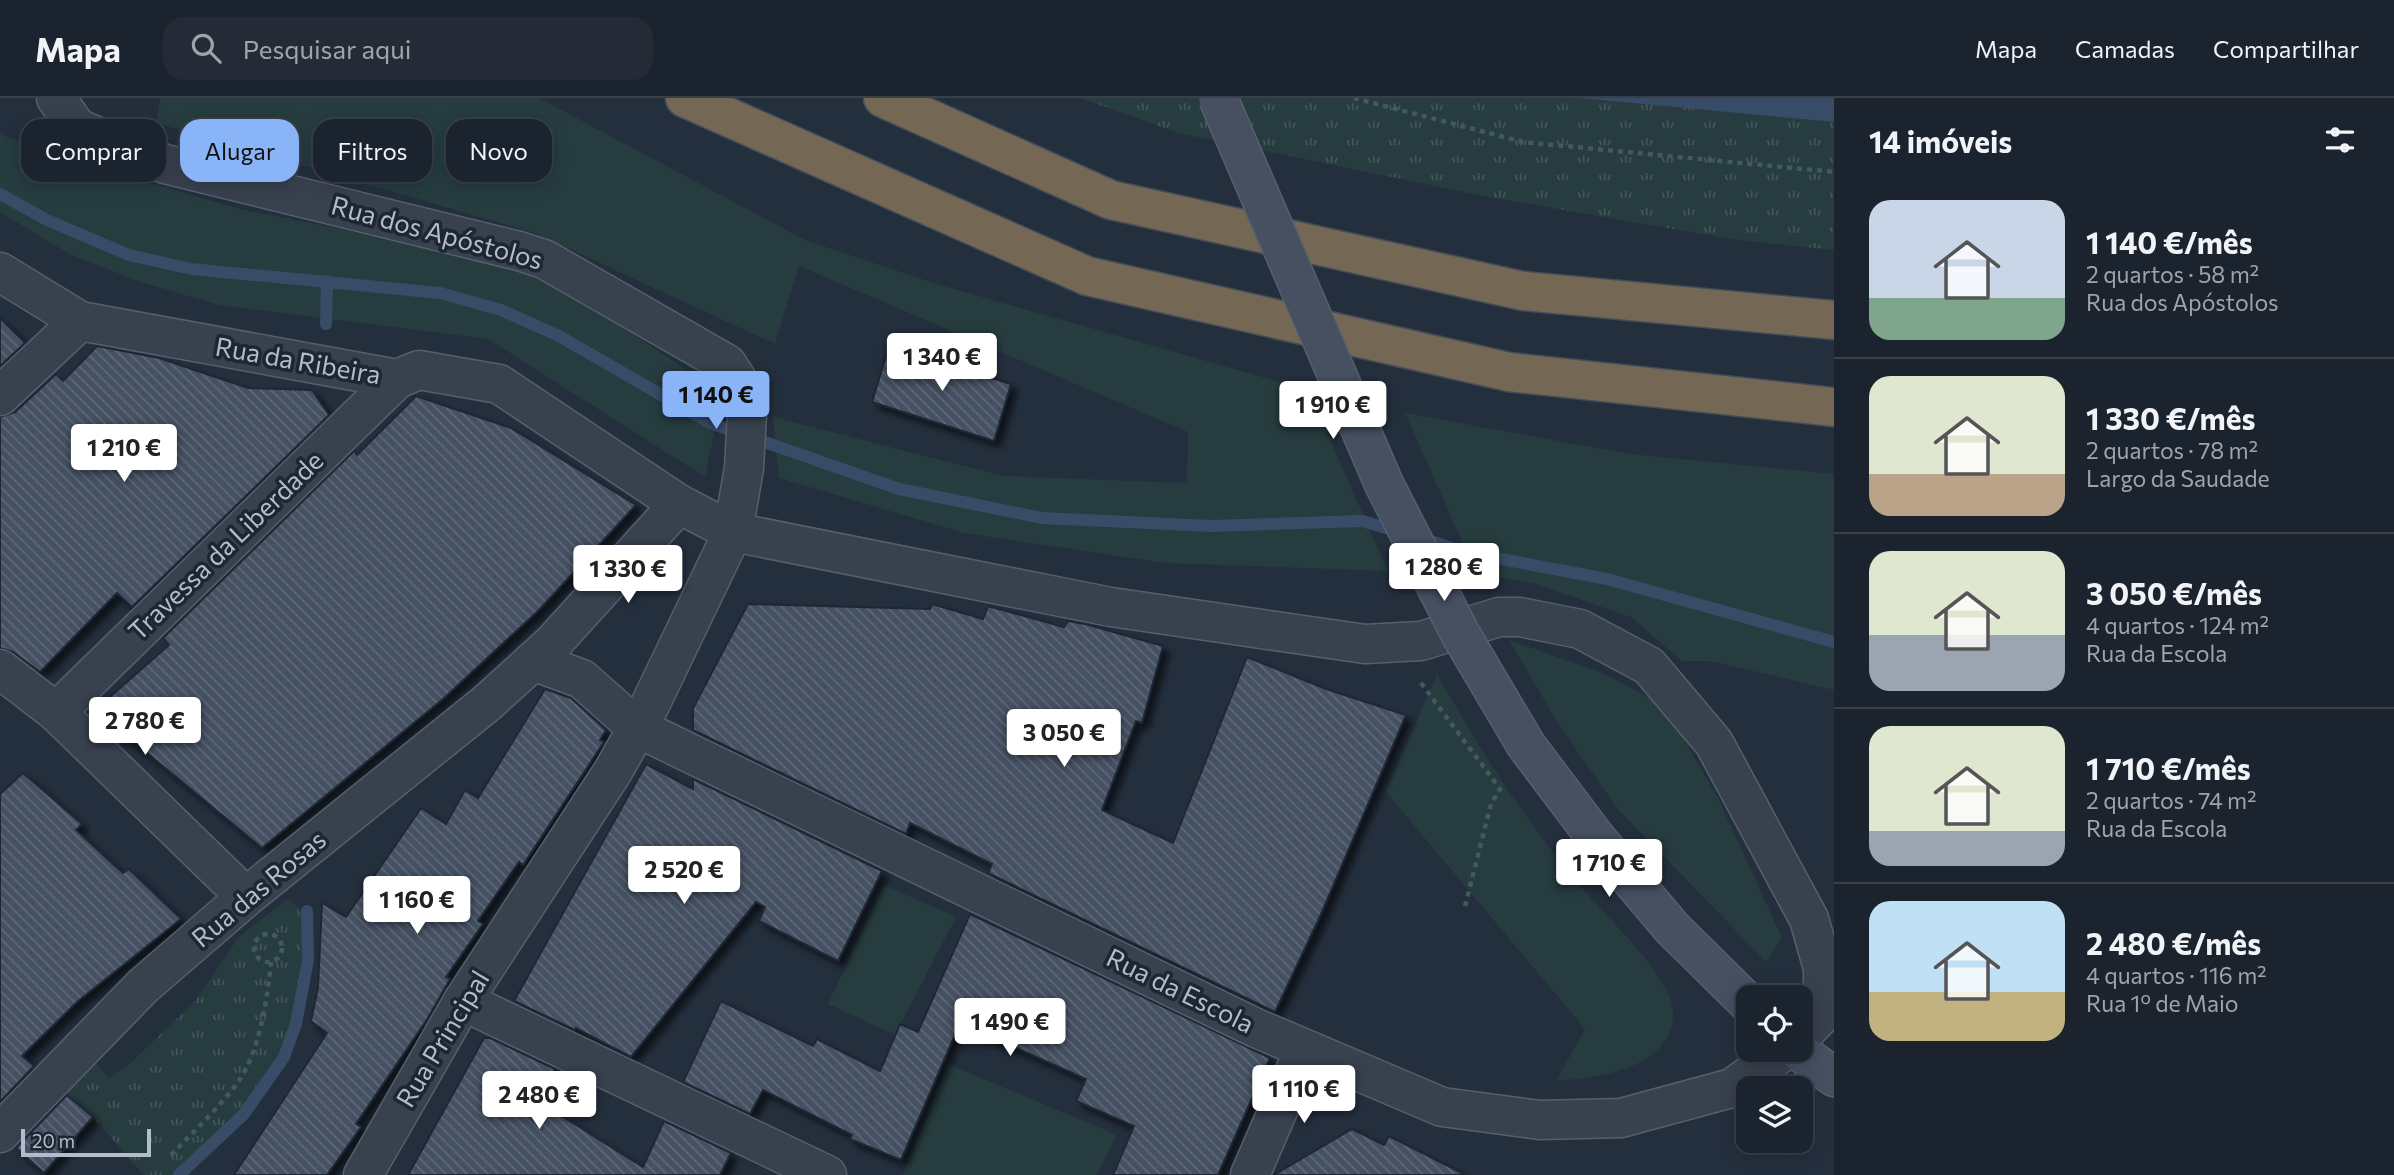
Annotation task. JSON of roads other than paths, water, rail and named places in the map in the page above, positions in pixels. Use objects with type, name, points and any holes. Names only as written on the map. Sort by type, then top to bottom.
[{"type":"highway","points":[[685,98],[1087,276],[1509,372],[1834,407]]},
{"type":"highway","points":[[883,98],[1111,200],[1523,291],[1834,320]]},
{"type":"street","name":"Rua dos Apóstolos","points":[[56,98],[77,128],[165,164],[544,258],[727,364],[748,397],[744,468],[733,532]]},
{"type":"street","points":[[1218,98],[1384,484],[1461,635],[1526,745],[1597,838],[1672,929],[1736,991]]},
{"type":"street","name":"Rua da Ribeira","points":[[0,272],[80,321],[397,379],[419,370],[499,384],[679,503],[733,532],[1111,607],[1365,644],[1421,641],[1499,617],[1520,617],[1580,629],[1650,666],[1714,743],[1809,919],[1823,968],[1823,1013],[1813,1023]]},
{"type":"street","points":[[0,396],[80,321]]},
{"type":"street","name":"Travessa da Liberdade","points":[[56,712],[397,379]]},
{"type":"street","name":"Rua das Rosas","points":[[0,1133],[142,986],[246,897],[487,703],[552,644],[679,503]]},
{"type":"street","name":"Rua Principal","points":[[363,1175],[463,1002],[613,771],[648,709],[733,532]]},
{"type":"street","name":"Rua da Escola","points":[[533,661],[582,679],[636,727],[1304,1050],[1442,1107],[1540,1120],[1621,1118],[1732,1088],[1768,1062]]},
{"type":"street","points":[[0,669],[56,712],[246,897]]},
{"type":"street","points":[[463,1002],[827,1175]]},
{"type":"street","points":[[1250,1175],[1304,1050]]},
{"type":"street","points":[[1813,1062],[1834,1077]]},
{"type":"water","points":[[1580,98],[1834,98],[1834,122]]},
{"type":"waterway","points":[[0,194],[47,220],[129,255],[191,269],[440,293],[501,310],[559,336],[710,423],[899,489],[1042,518],[1212,526],[1362,521],[1400,532]]},
{"type":"waterway","points":[[326,324],[327,281]]},
{"type":"waterway","points":[[1421,538],[1464,552],[1607,579],[1834,642]]},
{"type":"waterway","points":[[179,1175],[244,1114],[284,1057],[296,1024],[308,960],[307,911]]}]
